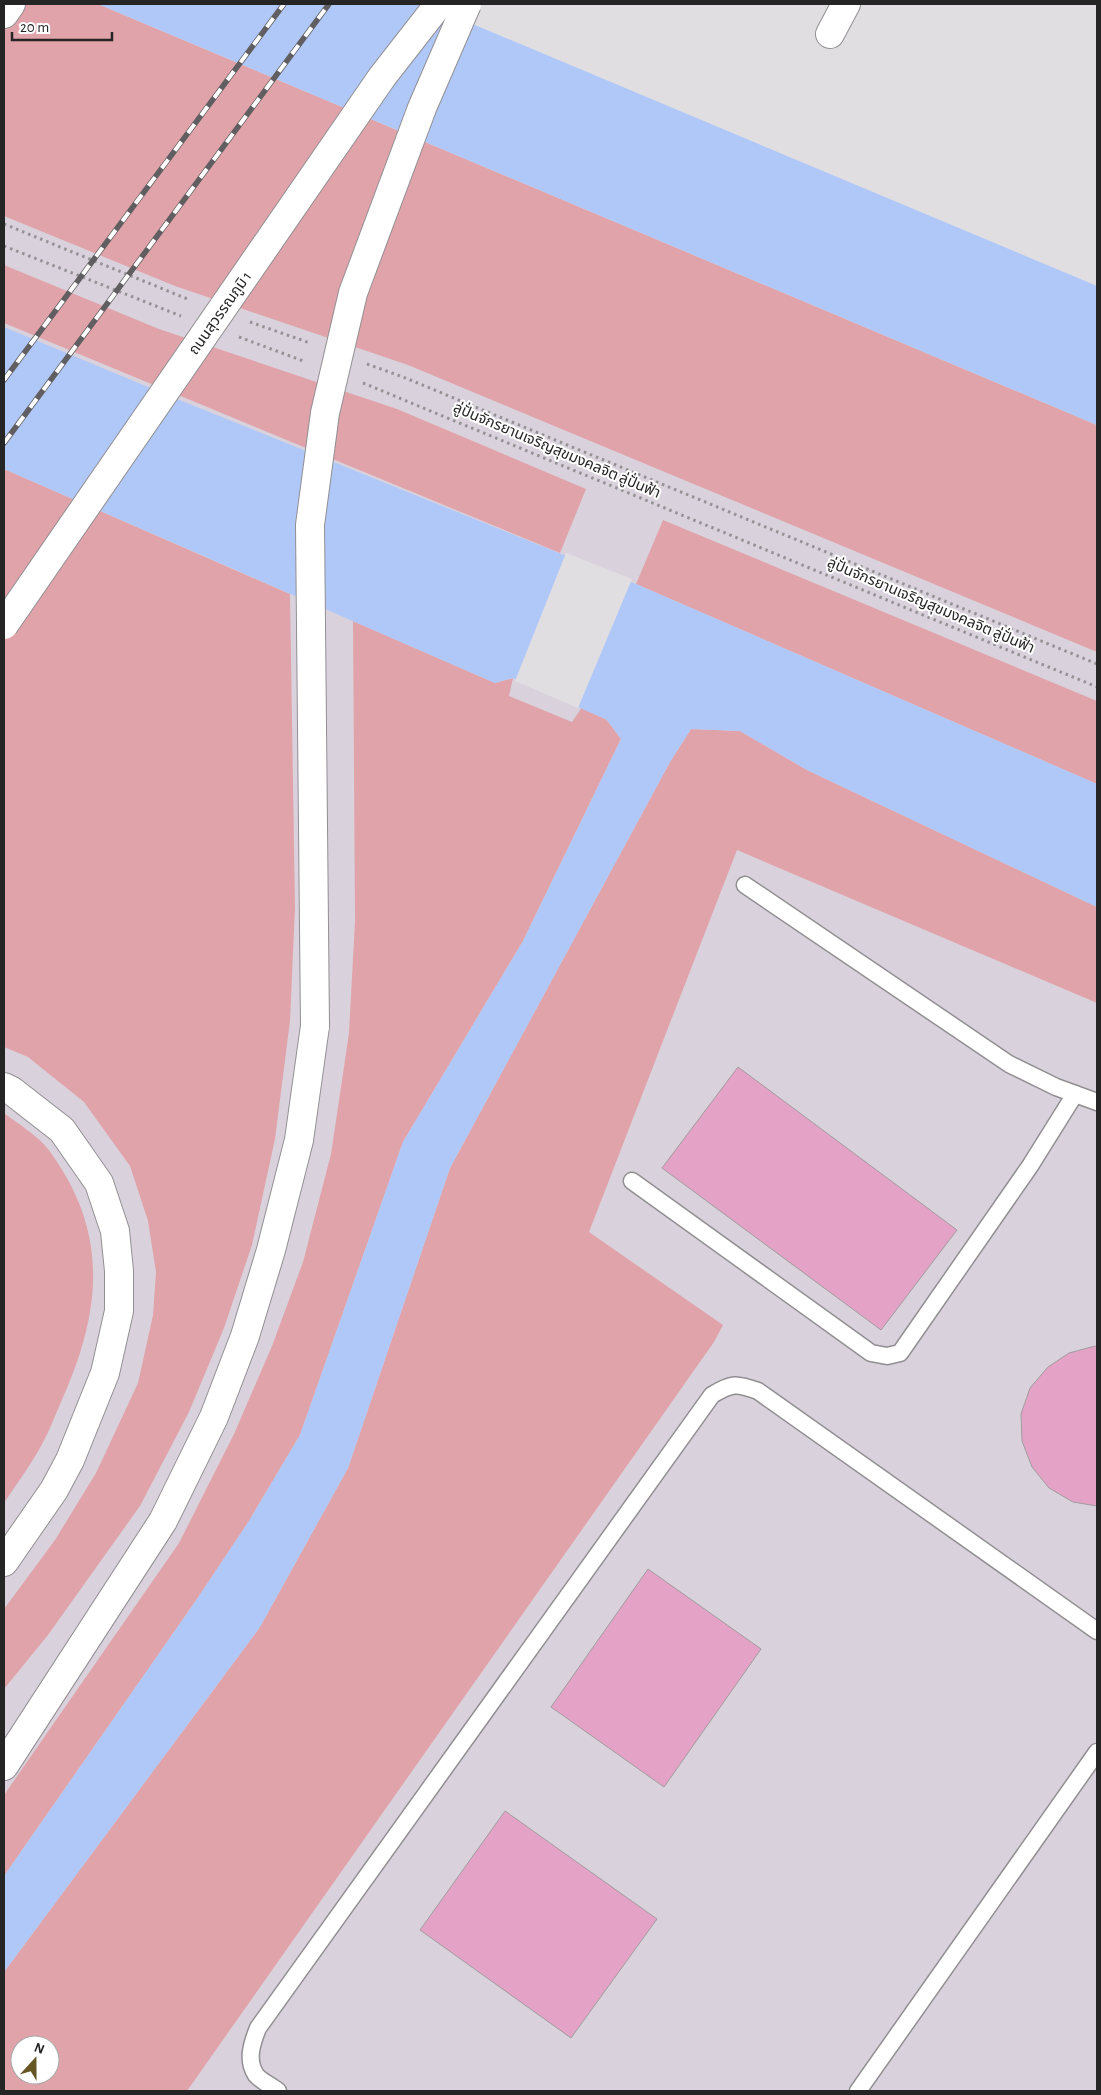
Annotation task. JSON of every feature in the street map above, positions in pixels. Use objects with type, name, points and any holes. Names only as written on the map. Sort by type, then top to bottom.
[{"type":"main road","points":[[4,14],[11,4]]},
{"type":"main road","name":"ถนนสุวรรณภูมิ 1","points":[[4,625],[382,77],[439,4]]},
{"type":"main road","points":[[4,1766],[162,1521],[214,1417],[242,1345],[270,1250],[299,1140],[314,1026],[310,525],[325,413],[353,293],[422,108],[467,4]]},
{"type":"main road","points":[[830,34],[846,4]]},
{"type":"main road","points":[[4,1087],[12,1091],[62,1130],[99,1183],[115,1231],[119,1271],[119,1311],[105,1373],[70,1460],[54,1490],[4,1562]]},
{"type":"main road","points":[[4,1738],[79,1652]]},
{"type":"lane","points":[[745,885],[1009,1064],[1097,1102]]},
{"type":"lane","points":[[632,1181],[871,1353],[887,1356],[900,1352],[1030,1166],[1075,1094]]},
{"type":"lane","points":[[278,2091],[256,2075],[251,2060],[252,2044],[258,2028],[712,1395],[727,1386],[738,1384],[758,1391],[1097,1631]]},
{"type":"lane","points":[[858,2091],[1097,1752]]},
{"type":"path","points":[[4,224],[192,301]]},
{"type":"path","points":[[4,246],[187,318]]},
{"type":"path","points":[[247,321],[311,344]]},
{"type":"path","points":[[233,335],[307,362]]},
{"type":"path","points":[[366,364],[431,388],[1097,664]]},
{"type":"path","name":"ลู่ปั่นจักรยานเจริญสุขมงคลจิต ลู่ปั่นฟ้า","points":[[362,383],[399,396],[1097,686]]},
{"type":"shaded area","points":[[4,4],[98,4],[1097,425],[1097,652],[408,365],[175,286],[4,216]]},
{"type":"shaded area","points":[[4,48],[1097,507],[1097,2091],[4,2091]]},
{"type":"shaded area","points":[[4,265],[159,329],[397,409],[586,489],[560,553],[4,323]]},
{"type":"shaded area","points":[[4,469],[290,594],[295,908],[290,1021],[275,1139],[252,1245],[224,1328],[189,1412],[140,1506],[48,1635],[4,1689],[4,1609],[55,1540],[96,1473],[138,1383],[153,1315],[156,1272],[148,1221],[130,1166],[84,1102],[28,1057],[4,1047]]},
{"type":"shaded area","points":[[663,520],[1097,701],[1097,784],[636,584]]},
{"type":"shaded area","points":[[353,621],[495,683],[513,678],[509,696],[572,722],[582,707],[607,720],[621,739],[523,941],[403,1142],[300,1435],[249,1521],[197,1599],[4,1876],[4,1795],[179,1543],[234,1434],[272,1346],[303,1262],[331,1154],[349,1033],[355,921]]},
{"type":"shaded area","points":[[691,729],[740,731],[807,770],[1097,907],[1097,1003],[737,850],[589,1232],[723,1325],[714,1342],[187,2091],[4,2091],[4,1972],[260,1627],[348,1468],[450,1168],[670,762]]},
{"type":"shaded area","points":[[4,1113],[44,1144],[68,1180],[82,1211],[90,1242],[93,1272],[91,1304],[85,1336],[75,1368],[44,1441],[4,1503]]},
{"type":"water","points":[[98,4],[425,4],[1097,286],[1097,425]]},
{"type":"water","points":[[4,327],[177,399],[636,584],[1097,784],[1097,907],[807,770],[740,731],[691,729],[670,762],[450,1168],[348,1468],[260,1627],[4,1972],[4,1876],[197,1599],[249,1521],[300,1435],[403,1142],[523,941],[621,739],[607,720],[513,678],[495,683],[4,469]]},
{"type":"pier","points":[[566,553],[632,579],[578,708],[515,681]]},
{"type":"building","points":[[738,1067],[957,1230],[881,1330],[662,1168]]},
{"type":"building","points":[[1097,1347],[1097,1506],[1073,1502],[1049,1488],[1032,1467],[1022,1441],[1021,1414],[1030,1388],[1048,1367],[1069,1353]]},
{"type":"building","points":[[648,1569],[761,1649],[664,1787],[551,1707]]},
{"type":"building","points":[[505,1811],[657,1919],[571,2038],[420,1930]]},
{"type":"railway","points":[[4,380],[284,4]]},
{"type":"railway","points":[[4,443],[329,4]]}]
